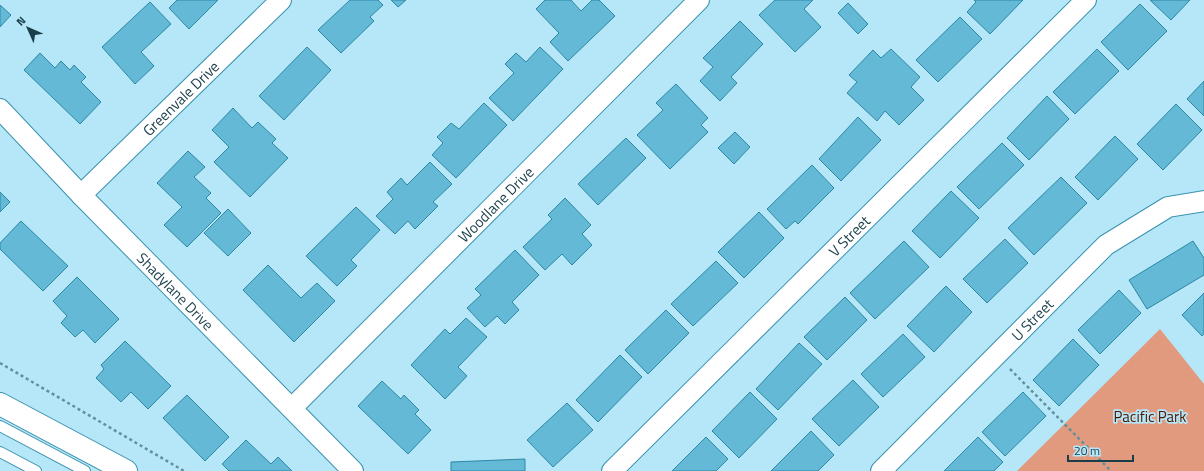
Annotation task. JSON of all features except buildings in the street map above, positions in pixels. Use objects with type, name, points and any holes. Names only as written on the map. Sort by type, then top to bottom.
[{"type":"main road","points":[[0,404],[126,471]]},
{"type":"street","name":"Greenvale Drive","points":[[81,195],[280,0]]},
{"type":"street","name":"Woodlane Drive","points":[[292,408],[699,0]]},
{"type":"street","name":"V Street","points":[[612,471],[1086,0]]},
{"type":"street","name":"Shadylane Drive","points":[[0,109],[81,195],[353,471]]},
{"type":"street","name":"U Street","points":[[881,471],[1106,245],[1168,207],[1204,201]]},
{"type":"lane","points":[[0,426],[84,471]]},
{"type":"lane","points":[[0,452],[36,471]]},
{"type":"path","points":[[996,355],[1111,471]]},
{"type":"path","points":[[0,363],[184,471]]},
{"type":"green space","name":"Pacific Park","points":[[1160,329],[1204,384],[1204,471],[1017,471]]}]
